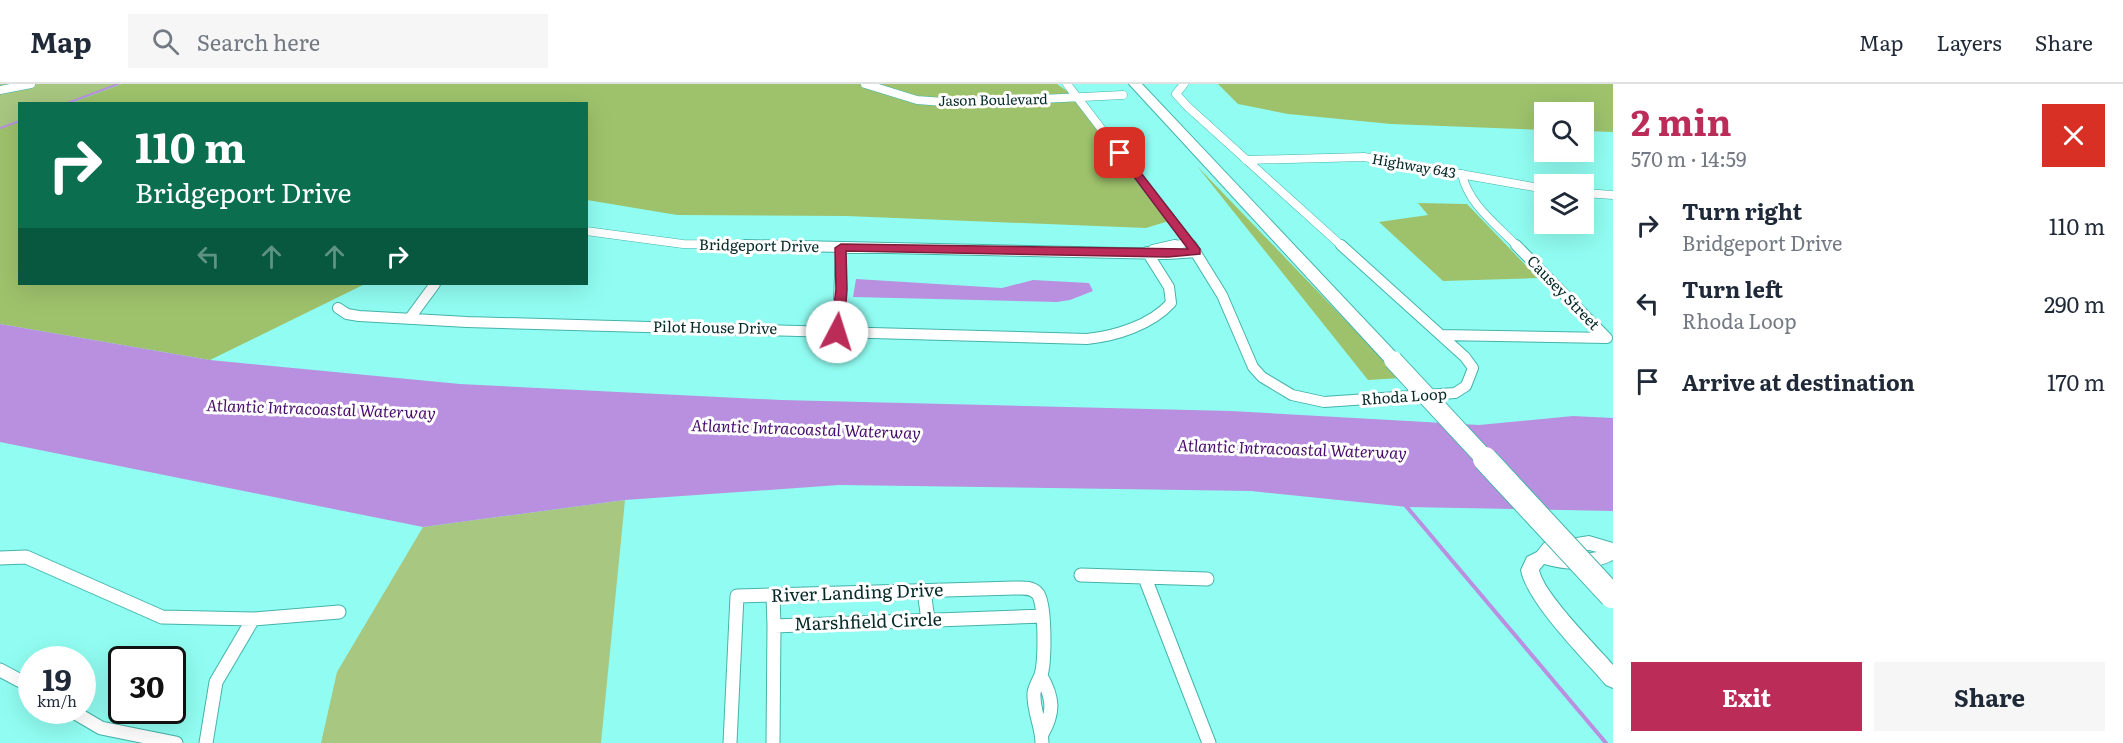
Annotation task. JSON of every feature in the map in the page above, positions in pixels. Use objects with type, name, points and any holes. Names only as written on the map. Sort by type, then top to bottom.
[{"type":"highway","points":[[1135,84],[1399,360]]},
{"type":"highway","points":[[1124,95],[1135,90],[1135,84]]},
{"type":"highway","points":[[1148,84],[1613,591]]},
{"type":"highway","points":[[1124,95],[1153,103]]},
{"type":"street","points":[[0,90],[31,84]]},
{"type":"street","name":"Jason Boulevard","points":[[865,84],[888,93],[917,100],[957,103],[1124,95]]},
{"type":"street","name":"Rhoda Loop","points":[[1067,84],[1190,242],[1222,296],[1253,367],[1262,377],[1292,395],[1324,402],[1434,396],[1455,393],[1467,386],[1473,368],[1465,357],[1180,100],[1176,94],[1184,84]]},
{"type":"street","name":"Highway 643","points":[[1246,160],[1364,158],[1534,187]]},
{"type":"street","name":"Causey Street","points":[[1441,335],[1607,339],[1479,207],[1465,188],[1462,174]]},
{"type":"street","points":[[1594,194],[1613,195]]},
{"type":"street","name":"Bridgeport Drive","points":[[588,231],[671,243],[1168,254],[1196,252]]},
{"type":"street","name":"Bridgeport Drive","points":[[1147,252],[1190,242]]},
{"type":"street","points":[[837,332],[841,289],[841,248]]},
{"type":"street","name":"Pilot House Drive","points":[[338,308],[348,314],[359,316],[467,322],[1096,338],[1114,334],[1154,316],[1171,303],[1172,296],[1169,287],[1147,252]]},
{"type":"street","points":[[410,318],[434,285]]},
{"type":"street","points":[[1613,551],[1602,559],[1566,564],[1543,557],[1533,562],[1530,570],[1532,580],[1545,600],[1613,679]]},
{"type":"street","points":[[0,558],[26,557],[162,617],[253,619],[339,612]]},
{"type":"street","points":[[1082,575],[1207,579]]},
{"type":"street","points":[[1145,578],[1209,743]]},
{"type":"street","name":"River Landing Drive","points":[[730,743],[737,596],[1030,588],[1039,594],[1045,649],[1041,676],[1052,694],[1052,718],[1042,738]]},
{"type":"street","points":[[924,591],[928,620]]},
{"type":"street","points":[[773,595],[774,626]]},
{"type":"street","name":"Marshfield Circle","points":[[773,743],[774,626],[1043,616]]},
{"type":"street","points":[[206,743],[216,682],[253,619]]},
{"type":"street","points":[[0,670],[18,680]]},
{"type":"street","points":[[94,724],[101,728],[176,743]]},
{"type":"green space","points":[[0,84],[122,84],[71,102],[18,102],[18,121],[0,128]]},
{"type":"green space","points":[[122,84],[1057,84],[1077,98],[1172,220],[1146,228],[846,216],[677,215],[588,200],[588,102],[73,102]]},
{"type":"green space","points":[[1218,84],[1613,84],[1613,132],[1594,131],[1594,102],[1534,102],[1534,130],[1391,124],[1288,114],[1238,104]]},
{"type":"green space","points":[[18,121],[18,285],[363,285],[210,360],[0,324],[0,128]]},
{"type":"green space","points":[[1197,166],[1401,378],[1368,380]]},
{"type":"green space","points":[[1418,203],[1467,204],[1538,278],[1443,281],[1379,222],[1428,215]]},
{"type":"green space","points":[[625,500],[601,743],[321,743],[337,672],[423,527]]},
{"type":"water","points":[[856,279],[1002,288],[1033,280],[1089,283],[1093,291],[1070,300],[1057,302],[853,297]]},
{"type":"water","name":"Atlantic Intracoastal Waterway","points":[[0,324],[210,360],[460,384],[781,400],[1231,411],[1479,425],[1573,416],[1613,418],[1613,511],[1407,507],[1251,491],[839,485],[625,500],[423,527],[0,442]]},
{"type":"waterway","points":[[70,102],[118,84]]},
{"type":"waterway","points":[[0,128],[18,122]]},
{"type":"waterway","points":[[1406,506],[1606,743]]},
{"type":"route","points":[[837,332],[841,289],[841,248],[1168,254],[1196,252],[1120,153]]}]
